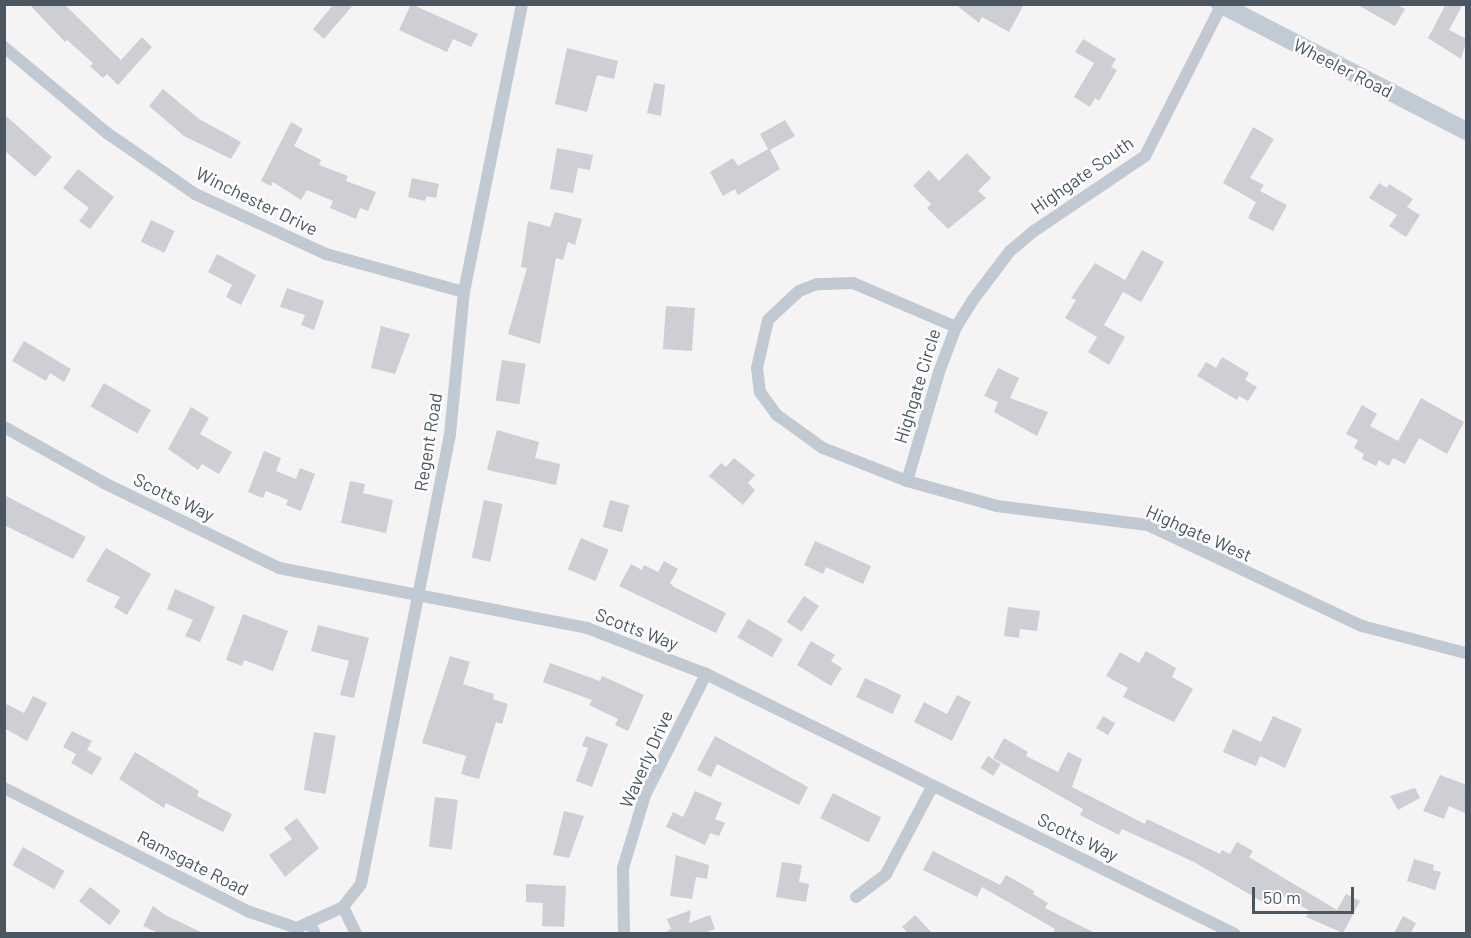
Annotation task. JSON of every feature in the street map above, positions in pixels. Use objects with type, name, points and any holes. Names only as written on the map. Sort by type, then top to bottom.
[{"type":"street","name":"Regent Road","points":[[362,884],[450,434],[464,292],[522,4]]},
{"type":"street","name":"Wheeler Road","points":[[1221,5],[1467,131]]},
{"type":"street","name":"Highgate South","points":[[956,327],[1010,251],[1145,156],[1221,5]]},
{"type":"street","name":"Winchester Drive","points":[[4,47],[107,133],[195,194],[326,254],[464,292]]},
{"type":"street","name":"Highgate Circle","points":[[839,280],[899,301],[956,327],[925,414],[907,481],[823,448],[777,415],[760,392],[757,368],[760,341],[768,320],[799,291],[839,280]]},
{"type":"street","name":"Scotts Way","points":[[4,427],[104,483],[279,568],[587,628],[706,674],[932,787],[1235,933]]},
{"type":"street","name":"Highgate West","points":[[907,481],[997,506],[1148,525],[1362,627],[1467,653]]},
{"type":"street","name":"Waverly Drive","points":[[624,933],[623,868],[645,795],[706,674]]},
{"type":"street","points":[[856,897],[886,874],[932,787]]},
{"type":"street","name":"Ramsgate Road","points":[[4,788],[250,912],[297,928],[312,928],[343,907],[362,884]]},
{"type":"street","points":[[343,907],[356,933]]},
{"type":"building","points":[[29,4],[64,4],[121,60],[142,37],[152,47],[118,85],[107,74],[103,78],[90,66],[93,63],[67,40],[65,42]]},
{"type":"building","points":[[334,4],[354,4],[324,39],[313,29]]},
{"type":"building","points":[[411,4],[478,34],[471,47],[453,39],[447,52],[399,30]]},
{"type":"building","points":[[955,4],[1024,4],[1009,32],[982,17],[979,23]]},
{"type":"building","points":[[1356,4],[1396,4],[1405,9],[1395,26]]},
{"type":"building","points":[[1446,4],[1463,4],[1449,30],[1467,39],[1461,59],[1428,38]]},
{"type":"building","points":[[1083,39],[1116,59],[1111,67],[1117,70],[1099,101],[1095,98],[1090,107],[1074,97],[1094,63],[1075,52]]},
{"type":"building","points":[[567,48],[618,61],[614,79],[597,75],[587,112],[555,104]]},
{"type":"building","points":[[654,83],[665,85],[661,116],[647,113]]},
{"type":"building","points":[[163,89],[199,119],[241,142],[231,159],[184,136],[149,106]]},
{"type":"building","points":[[4,114],[52,157],[35,177],[4,150]]},
{"type":"building","points":[[785,120],[795,136],[770,150],[780,169],[738,195],[735,189],[723,196],[710,172],[733,158],[738,166],[768,149],[760,134]]},
{"type":"building","points":[[291,122],[303,129],[294,146],[321,160],[319,165],[348,176],[346,181],[376,192],[368,211],[360,208],[356,219],[330,208],[333,201],[307,190],[301,200],[273,182],[271,186],[261,181]]},
{"type":"building","points":[[1253,127],[1274,139],[1250,178],[1264,185],[1260,191],[1287,205],[1273,231],[1248,218],[1256,202],[1223,183]]},
{"type":"building","points":[[557,148],[593,155],[590,170],[578,168],[573,193],[550,189]]},
{"type":"building","points":[[967,153],[991,178],[978,191],[986,198],[948,229],[927,208],[931,204],[913,186],[929,170],[939,181]]},
{"type":"building","points":[[78,169],[114,197],[90,229],[79,221],[89,208],[63,188]]},
{"type":"building","points":[[412,178],[439,184],[436,198],[427,196],[425,201],[408,197]]},
{"type":"building","points":[[1379,183],[1387,188],[1389,184],[1413,199],[1407,207],[1420,215],[1406,237],[1389,226],[1397,215],[1369,198]]},
{"type":"building","points":[[555,212],[582,219],[575,245],[568,242],[563,260],[556,258],[540,344],[508,334],[527,268],[521,267],[528,221],[550,227]]},
{"type":"building","points":[[151,220],[175,231],[164,253],[141,242]]},
{"type":"building","points":[[1142,250],[1164,262],[1141,302],[1123,292],[1104,325],[1125,337],[1109,365],[1088,352],[1097,337],[1065,318],[1076,300],[1071,298],[1095,263],[1125,280]]},
{"type":"building","points":[[217,254],[256,275],[241,305],[226,297],[232,285],[208,272]]},
{"type":"building","points":[[287,288],[324,301],[314,330],[301,325],[305,315],[280,307]]},
{"type":"building","points":[[666,306],[695,308],[692,351],[663,349]]},
{"type":"building","points":[[381,326],[410,334],[395,374],[371,368]]},
{"type":"building","points":[[24,341],[71,369],[64,382],[50,373],[46,381],[12,361]]},
{"type":"building","points":[[1222,357],[1249,373],[1245,380],[1257,387],[1248,401],[1239,396],[1237,400],[1197,376],[1206,362],[1216,368]]},
{"type":"building","points":[[502,360],[526,364],[519,404],[496,400]]},
{"type":"building","points":[[998,368],[1019,378],[1010,398],[1048,412],[1037,436],[994,412],[998,402],[984,396]]},
{"type":"building","points":[[104,383],[151,410],[137,433],[91,406]]},
{"type":"building","points":[[1421,398],[1464,422],[1447,454],[1419,438],[1405,464],[1393,458],[1389,466],[1379,460],[1376,466],[1362,459],[1364,454],[1354,448],[1358,440],[1346,434],[1362,405],[1377,414],[1370,426],[1398,441]]},
{"type":"building","points":[[191,407],[209,418],[200,434],[232,452],[219,474],[202,464],[198,470],[168,449]]},
{"type":"building","points":[[497,430],[539,442],[535,458],[560,464],[556,485],[487,470]]},
{"type":"building","points":[[264,451],[281,458],[276,471],[296,479],[300,468],[315,474],[301,511],[286,505],[288,500],[266,491],[263,498],[248,492]]},
{"type":"building","points":[[734,458],[755,475],[748,483],[755,490],[743,505],[709,476],[721,463],[726,467]]},
{"type":"building","points":[[350,481],[365,484],[363,493],[393,500],[386,533],[341,523]]},
{"type":"building","points":[[4,495],[86,537],[73,559],[4,525]]},
{"type":"building","points":[[484,500],[503,504],[490,562],[472,558]]},
{"type":"building","points":[[610,500],[629,505],[622,532],[603,527]]},
{"type":"building","points":[[581,538],[609,550],[595,581],[568,569]]},
{"type":"building","points":[[815,541],[871,566],[863,584],[826,567],[823,574],[804,565]]},
{"type":"building","points":[[106,548],[151,574],[127,615],[114,607],[120,597],[86,581]]},
{"type":"building","points":[[664,561],[678,569],[670,583],[674,587],[726,613],[716,633],[619,586],[631,564],[642,570],[644,565],[658,572]]},
{"type":"building","points":[[175,589],[215,607],[200,642],[185,636],[193,620],[167,609]]},
{"type":"building","points":[[804,596],[819,606],[802,632],[787,622]]},
{"type":"building","points":[[1008,607],[1040,611],[1037,631],[1020,629],[1019,638],[1004,636]]},
{"type":"building","points":[[243,614],[288,631],[273,671],[244,660],[242,666],[226,660]]},
{"type":"building","points":[[748,619],[783,639],[772,657],[738,637]]},
{"type":"building","points":[[318,625],[369,638],[354,698],[340,695],[349,661],[311,651]]},
{"type":"building","points":[[811,641],[835,655],[831,661],[842,668],[831,686],[797,665]]},
{"type":"building","points":[[1146,651],[1176,668],[1172,677],[1193,689],[1174,722],[1123,697],[1128,688],[1106,676],[1120,652],[1139,663]]},
{"type":"building","points":[[450,656],[470,662],[463,684],[494,694],[493,699],[508,704],[502,724],[496,722],[479,779],[461,774],[466,756],[422,743]]},
{"type":"building","points":[[550,663],[600,681],[602,676],[644,695],[628,731],[615,725],[618,719],[589,705],[592,700],[543,682]]},
{"type":"building","points":[[865,678],[901,695],[892,714],[856,697]]},
{"type":"building","points":[[957,695],[971,702],[952,741],[914,722],[924,702],[947,714]]},
{"type":"building","points":[[33,696],[47,703],[27,741],[4,728],[4,703],[24,713]]},
{"type":"building","points":[[1103,716],[1115,723],[1108,735],[1096,728]]},
{"type":"building","points":[[1273,716],[1302,729],[1285,768],[1260,756],[1256,766],[1223,752],[1233,729],[1261,742]]},
{"type":"building","points":[[72,731],[92,741],[87,750],[102,758],[92,775],[71,763],[76,754],[63,747]]},
{"type":"building","points":[[314,732],[336,736],[325,794],[304,790]]},
{"type":"building","points":[[586,736],[608,744],[592,787],[576,781],[588,748],[582,746]]},
{"type":"building","points":[[715,736],[808,787],[799,805],[717,764],[711,777],[697,770]]},
{"type":"building","points":[[1004,738],[1028,752],[1026,756],[1058,772],[1068,752],[1082,759],[1072,787],[1145,824],[1147,819],[1220,854],[1222,850],[1230,854],[1237,842],[1253,851],[1249,857],[1337,910],[1346,894],[1360,901],[1343,933],[1306,917],[1310,911],[1276,892],[1268,905],[1194,862],[1122,829],[1119,835],[1080,815],[1083,809],[993,758]]},
{"type":"building","points":[[135,752],[199,791],[197,796],[232,814],[223,832],[166,803],[164,808],[119,779]]},
{"type":"building","points":[[988,756],[1001,764],[993,776],[981,768]]},
{"type":"building","points":[[1440,775],[1467,785],[1467,814],[1449,806],[1444,819],[1423,811]]},
{"type":"building","points":[[1415,788],[1420,798],[1398,810],[1390,796]]},
{"type":"building","points":[[695,791],[722,803],[715,819],[725,823],[719,836],[710,833],[705,845],[666,827],[673,812],[683,817]]},
{"type":"building","points":[[833,793],[881,818],[868,842],[820,818]]},
{"type":"building","points":[[435,797],[458,800],[452,849],[429,847]]},
{"type":"building","points":[[564,811],[584,816],[569,858],[553,855]]},
{"type":"building","points":[[297,818],[319,848],[285,877],[269,855],[292,839],[284,828]]},
{"type":"building","points":[[23,847],[65,871],[54,889],[12,865]]},
{"type":"building","points":[[933,851],[1000,885],[1006,875],[1034,891],[1033,894],[1048,903],[1045,908],[1095,933],[1053,933],[1055,929],[982,887],[977,897],[923,870]]},
{"type":"building","points":[[676,855],[709,865],[707,879],[696,877],[692,899],[670,896]]},
{"type":"building","points":[[1414,859],[1434,865],[1433,870],[1441,872],[1435,890],[1407,881]]},
{"type":"building","points":[[782,862],[802,865],[799,882],[809,884],[806,902],[776,897]]},
{"type":"building","points":[[526,884],[566,886],[564,927],[542,926],[543,903],[526,902]]},
{"type":"building","points":[[90,887],[121,911],[110,925],[79,901]]},
{"type":"building","points":[[153,906],[165,915],[203,933],[158,933],[143,926]]},
{"type":"building","points":[[691,910],[689,923],[710,915],[715,929],[704,933],[664,933],[671,929],[667,919]]},
{"type":"building","points":[[915,915],[932,933],[908,933],[902,927]]},
{"type":"building","points":[[1403,916],[1416,923],[1411,933],[1394,933]]}]
